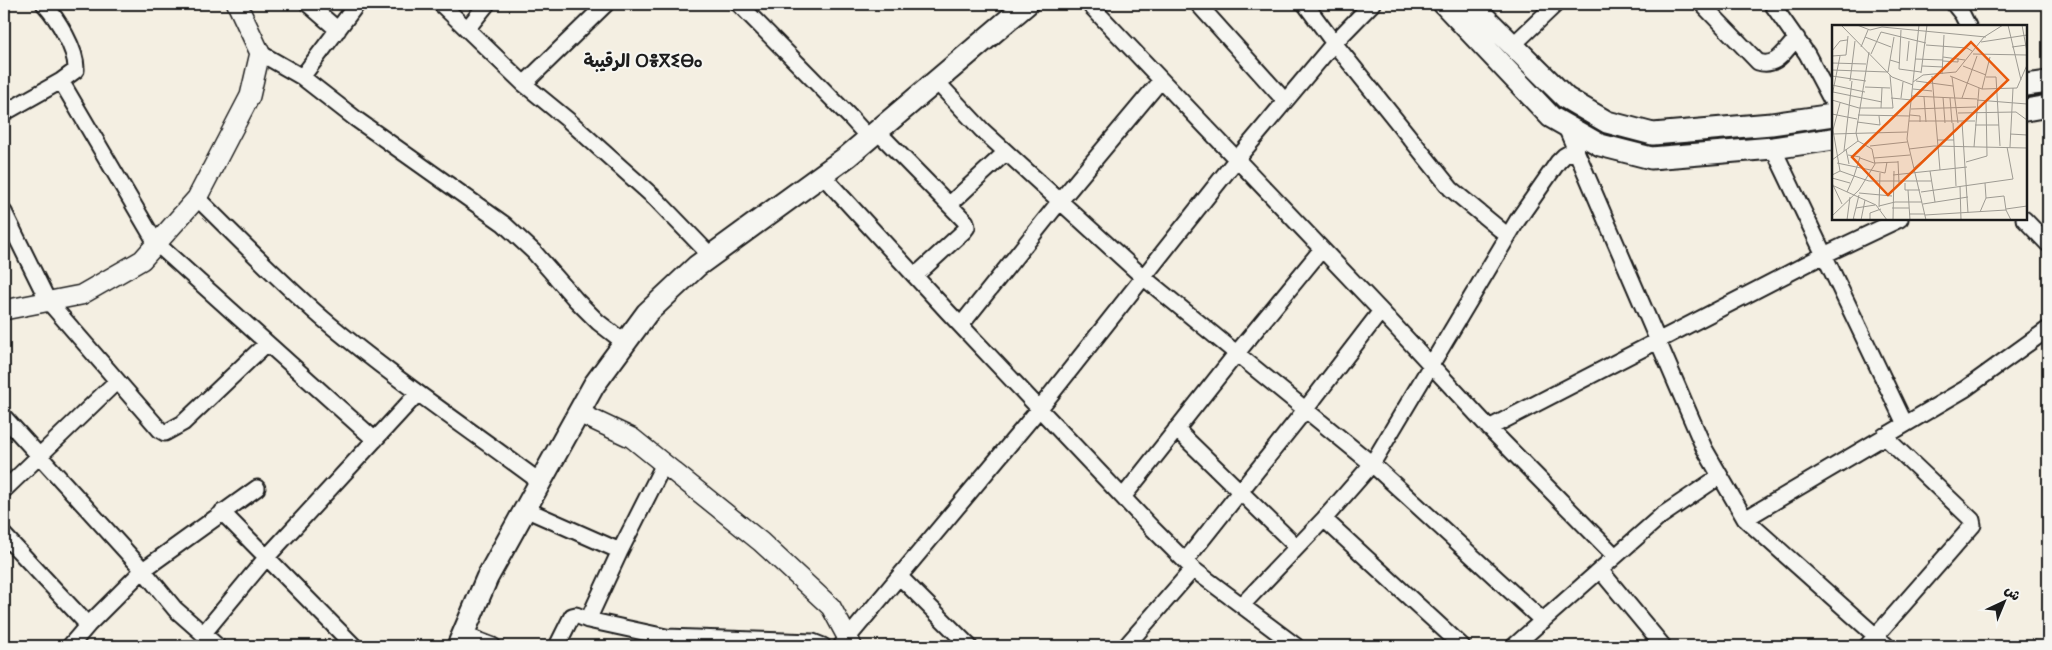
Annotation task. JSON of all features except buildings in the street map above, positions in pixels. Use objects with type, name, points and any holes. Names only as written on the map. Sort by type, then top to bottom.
[{"type":"main road","points":[[460,640],[487,578],[594,385],[647,313],[697,266],[822,175],[873,135],[1026,4]]},
{"type":"main road","points":[[1444,4],[1551,117],[1600,145],[1652,158],[1773,148],[1832,139]]},
{"type":"main road","points":[[1471,4],[1566,98],[1607,122],[1653,134],[1771,124],[1832,115]]},
{"type":"main road","points":[[2027,85],[2048,82]]},
{"type":"main road","points":[[2027,110],[2048,106]]},
{"type":"street","points":[[236,4],[260,53],[302,77],[356,119],[504,224],[534,252],[598,322],[625,344]]},
{"type":"street","points":[[308,4],[338,30]]},
{"type":"street","points":[[302,77],[357,4]]},
{"type":"street","points":[[441,4],[524,84],[568,120],[656,200],[711,256]]},
{"type":"street","points":[[467,28],[487,4]]},
{"type":"street","points":[[524,84],[606,4]]},
{"type":"street","points":[[739,4],[851,118],[873,135],[950,204],[966,222],[967,227],[915,276]]},
{"type":"street","points":[[1089,4],[1381,311],[1489,428],[1615,556]]},
{"type":"street","points":[[1198,4],[1285,101]]},
{"type":"street","points":[[1305,4],[1451,189],[1508,236]]},
{"type":"street","points":[[579,413],[632,438],[761,542],[831,607],[846,643],[1040,408],[1236,160],[1334,43],[1372,4]]},
{"type":"street","points":[[1512,46],[1556,4]]},
{"type":"street","points":[[1702,4],[1758,62],[1773,63],[1797,38]]},
{"type":"street","points":[[1772,4],[1807,54],[1832,100]]},
{"type":"street","points":[[1954,4],[1968,25]]},
{"type":"street","points":[[4,113],[61,81],[76,70],[76,62],[67,39],[50,6]]},
{"type":"street","points":[[4,310],[81,295],[142,260],[197,198],[250,96],[260,53]]},
{"type":"street","points":[[961,325],[1060,201],[1161,80]]},
{"type":"street","points":[[61,81],[156,243],[266,344],[375,440]]},
{"type":"street","points":[[936,81],[982,130],[1142,278],[1372,464],[1543,621]]},
{"type":"street","points":[[1565,125],[1704,448],[1745,519],[1877,643],[1973,526],[1972,520],[1884,436]]},
{"type":"street","points":[[1773,148],[1905,424]]},
{"type":"street","points":[[1242,605],[1324,519],[1372,464],[1508,236],[1558,162],[1576,149]]},
{"type":"street","points":[[950,204],[1006,152]]},
{"type":"street","points":[[822,175],[961,325],[1189,565],[1242,605],[1286,643]]},
{"type":"street","points":[[197,198],[328,323],[417,394],[470,430],[540,482]]},
{"type":"street","points":[[4,212],[48,301],[160,430],[165,433],[183,423],[266,344]]},
{"type":"street","points":[[1489,428],[1895,220]]},
{"type":"street","points":[[2025,220],[2048,244]]},
{"type":"street","points":[[1123,497],[1322,249]]},
{"type":"street","points":[[1126,646],[1189,565],[1241,492],[1381,311]]},
{"type":"street","points":[[1745,519],[1964,389],[2048,329]]},
{"type":"street","points":[[4,490],[117,381]]},
{"type":"street","points":[[203,634],[266,558],[417,394]]},
{"type":"street","points":[[4,417],[143,570],[175,609],[217,646]]},
{"type":"street","points":[[1176,429],[1297,547]]},
{"type":"street","points":[[588,620],[664,464]]},
{"type":"street","points":[[1514,646],[1661,516],[1720,476]]},
{"type":"street","points":[[70,646],[88,625],[143,570],[257,488]]},
{"type":"street","points":[[525,509],[620,551]]},
{"type":"street","points":[[222,512],[354,646]]},
{"type":"street","points":[[1324,519],[1462,646]]},
{"type":"street","points":[[4,535],[88,625]]},
{"type":"street","points":[[1600,570],[1663,646]]},
{"type":"street","points":[[900,578],[969,646]]},
{"type":"street","points":[[557,646],[572,616],[576,615],[588,620],[666,637],[813,642],[823,646]]},
{"type":"street","points":[[460,640],[493,646]]},
{"type":"district","name":"الرقيبة ⵔⴻⴳⵉⴱⴰ","points":[[643,61]]}]
